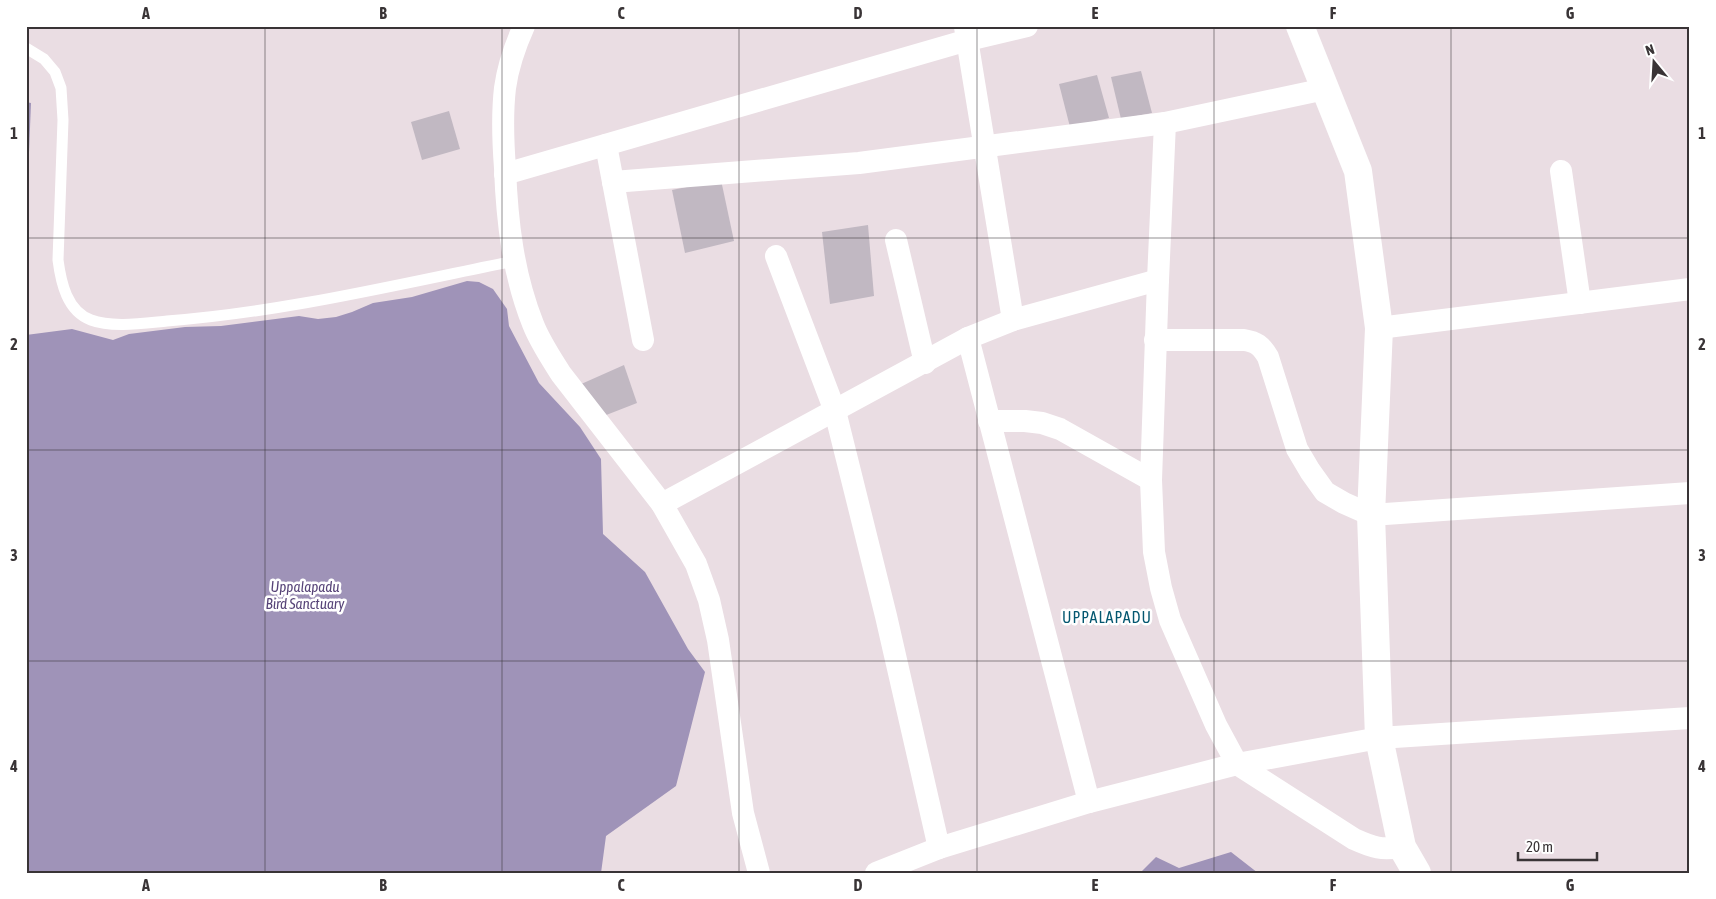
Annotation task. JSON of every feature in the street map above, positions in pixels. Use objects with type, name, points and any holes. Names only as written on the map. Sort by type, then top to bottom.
[{"type":"main road","points":[[1300,26],[1358,171],[1379,328],[1371,515],[1378,738],[1402,848],[1417,873]]},
{"type":"street","points":[[524,26],[512,53],[505,88],[503,140],[507,206],[514,261],[524,301],[533,326],[561,374],[662,504],[696,564],[708,600],[718,640],[743,813],[758,873]]},
{"type":"street","points":[[505,174],[606,145],[966,33],[1027,26]]},
{"type":"street","points":[[966,33],[1013,320]]},
{"type":"street","points":[[613,182],[859,163],[985,147],[1165,123],[1325,89]]},
{"type":"street","points":[[1165,123],[1151,480],[1154,552],[1170,620],[1216,725],[1237,764],[1354,839],[1373,848],[1402,848]]},
{"type":"street","points":[[606,145],[643,340]]},
{"type":"street","points":[[1562,171],[1580,303]]},
{"type":"street","points":[[896,240],[925,363]]},
{"type":"street","points":[[776,256],[835,411],[886,616],[939,848]]},
{"type":"street","points":[[662,504],[968,338],[1013,320],[1158,280]]},
{"type":"street","points":[[1379,328],[1690,289]]},
{"type":"street","points":[[968,338],[1089,802]]},
{"type":"street","points":[[1156,340],[1244,340],[1256,342],[1263,347],[1268,356],[1298,449],[1310,471],[1326,492],[1344,503],[1371,515],[1690,493]]},
{"type":"street","points":[[990,421],[1025,421],[1042,423],[1060,429],[1151,480]]},
{"type":"street","points":[[876,873],[939,848],[1089,802],[1237,764],[1378,738],[1690,718]]},
{"type":"lane","points":[[26,48],[50,65],[61,88],[63,120],[58,260],[61,282],[68,299],[77,312],[91,320],[120,325],[208,318],[321,300],[514,261]]},
{"type":"water","points":[[26,102],[31,103],[26,227]]},
{"type":"water","name":"Uppalapadu Bird Sanctuary","points":[[467,281],[479,282],[493,289],[507,309],[509,326],[539,383],[580,427],[601,459],[603,534],[645,572],[688,649],[705,672],[676,786],[606,836],[601,873],[26,873],[26,335],[72,329],[113,340],[129,334],[185,327],[221,326],[299,316],[318,319],[336,317],[373,303],[412,297]]},
{"type":"water","points":[[1231,852],[1258,873],[1140,873],[1156,857],[1179,868]]},
{"type":"building","points":[[1141,71],[1152,113],[1121,119],[1111,77]]},
{"type":"building","points":[[1097,75],[1109,118],[1070,127],[1059,84]]},
{"type":"building","points":[[449,111],[460,149],[422,160],[411,122]]},
{"type":"building","points":[[721,180],[734,241],[685,253],[672,190]]},
{"type":"building","points":[[868,225],[874,296],[830,304],[822,232]]},
{"type":"building","points":[[624,365],[637,403],[596,419],[579,385]]},
{"type":"district","name":"UPPALAPADU","points":[[1107,617]]}]
